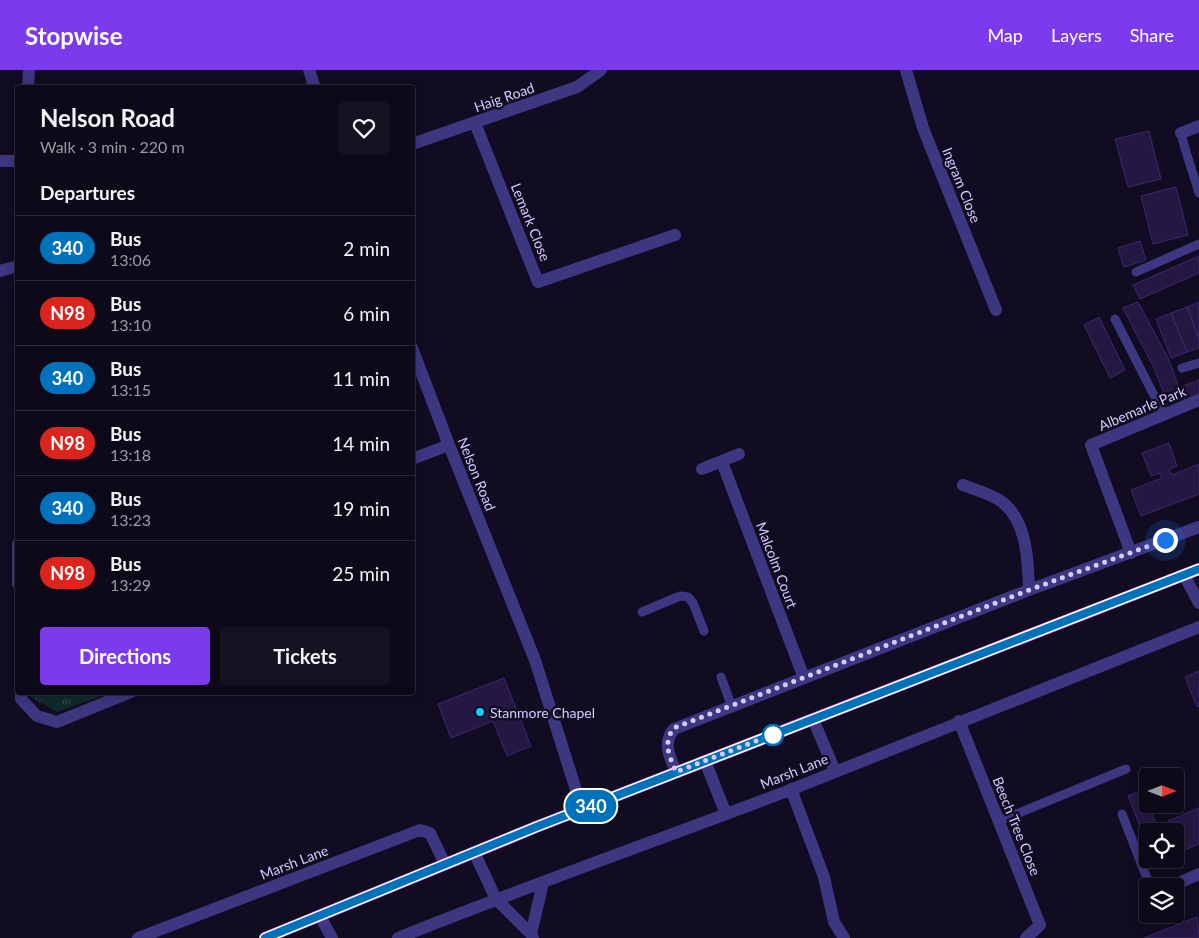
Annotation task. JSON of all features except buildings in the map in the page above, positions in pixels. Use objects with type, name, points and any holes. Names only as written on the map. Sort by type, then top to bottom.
[{"type":"main road","points":[[265,938],[582,809],[1199,569]]},
{"type":"street","points":[[28,70],[28,85]]},
{"type":"street","points":[[309,70],[314,85]]},
{"type":"street","name":"Haig Road","points":[[415,143],[576,87],[601,70]]},
{"type":"street","name":"Ingram Close","points":[[906,70],[923,128],[996,310]]},
{"type":"street","name":"Lemark Close","points":[[475,123],[538,282],[675,235]]},
{"type":"street","points":[[1181,134],[1199,126]]},
{"type":"street","points":[[0,161],[15,161]]},
{"type":"street","points":[[0,271],[15,267]]},
{"type":"street","name":"Nelson Road","points":[[415,356],[535,660],[582,809]]},
{"type":"street","name":"Albemarle Park","points":[[1131,553],[1091,445],[1199,400]]},
{"type":"street","points":[[415,458],[449,445]]},
{"type":"street","points":[[702,469],[739,454]]},
{"type":"street","name":"Malcolm Court","points":[[722,462],[804,678]]},
{"type":"street","points":[[963,485],[997,499],[1011,510],[1022,531],[1028,567],[1029,590]]},
{"type":"street","points":[[676,772],[667,745],[668,735],[674,728],[1029,590],[1199,527]]},
{"type":"street","points":[[1184,575],[1199,603]]},
{"type":"street","name":"Marsh Lane","points":[[398,938],[496,899],[542,884],[791,789],[1199,627]]},
{"type":"street","points":[[21,695],[21,699],[37,716],[58,722],[124,695]]},
{"type":"street","points":[[814,719],[835,771]]},
{"type":"street","name":"Beech Tree Close","points":[[959,721],[1040,925],[1026,938]]},
{"type":"street","points":[[705,761],[726,814]]},
{"type":"street","points":[[791,789],[824,877],[834,922],[844,938]]},
{"type":"street","name":"Marsh Lane","points":[[138,938],[420,830],[430,833],[445,864]]},
{"type":"street","points":[[474,852],[496,899],[532,936]]},
{"type":"street","points":[[1184,881],[1199,874]]},
{"type":"street","points":[[532,936],[542,884]]},
{"type":"street","points":[[320,916],[332,938]]},
{"type":"lane","points":[[1181,134],[1188,166],[1194,175],[1199,193]]},
{"type":"lane","points":[[1136,272],[1199,244]]},
{"type":"lane","points":[[1115,319],[1164,414]]},
{"type":"lane","points":[[1182,368],[1199,363]]},
{"type":"lane","points":[[642,612],[680,596],[688,597],[693,603],[704,631]]},
{"type":"lane","points":[[721,677],[732,706]]},
{"type":"lane","points":[[999,821],[1126,768]]},
{"type":"lane","points":[[1122,814],[1147,878]]},
{"type":"green space","points":[[31,695],[104,695],[57,712],[31,697]]},
{"type":"bus line","name":"340","points":[[265,938],[536,827],[1199,569]]},
{"type":"place","name":"Stanmore Chapel","points":[[480,712]]},
{"type":"route","points":[[773,735],[777,733],[676,772],[667,745],[668,735],[674,728],[1029,590],[1165,540]]}]
